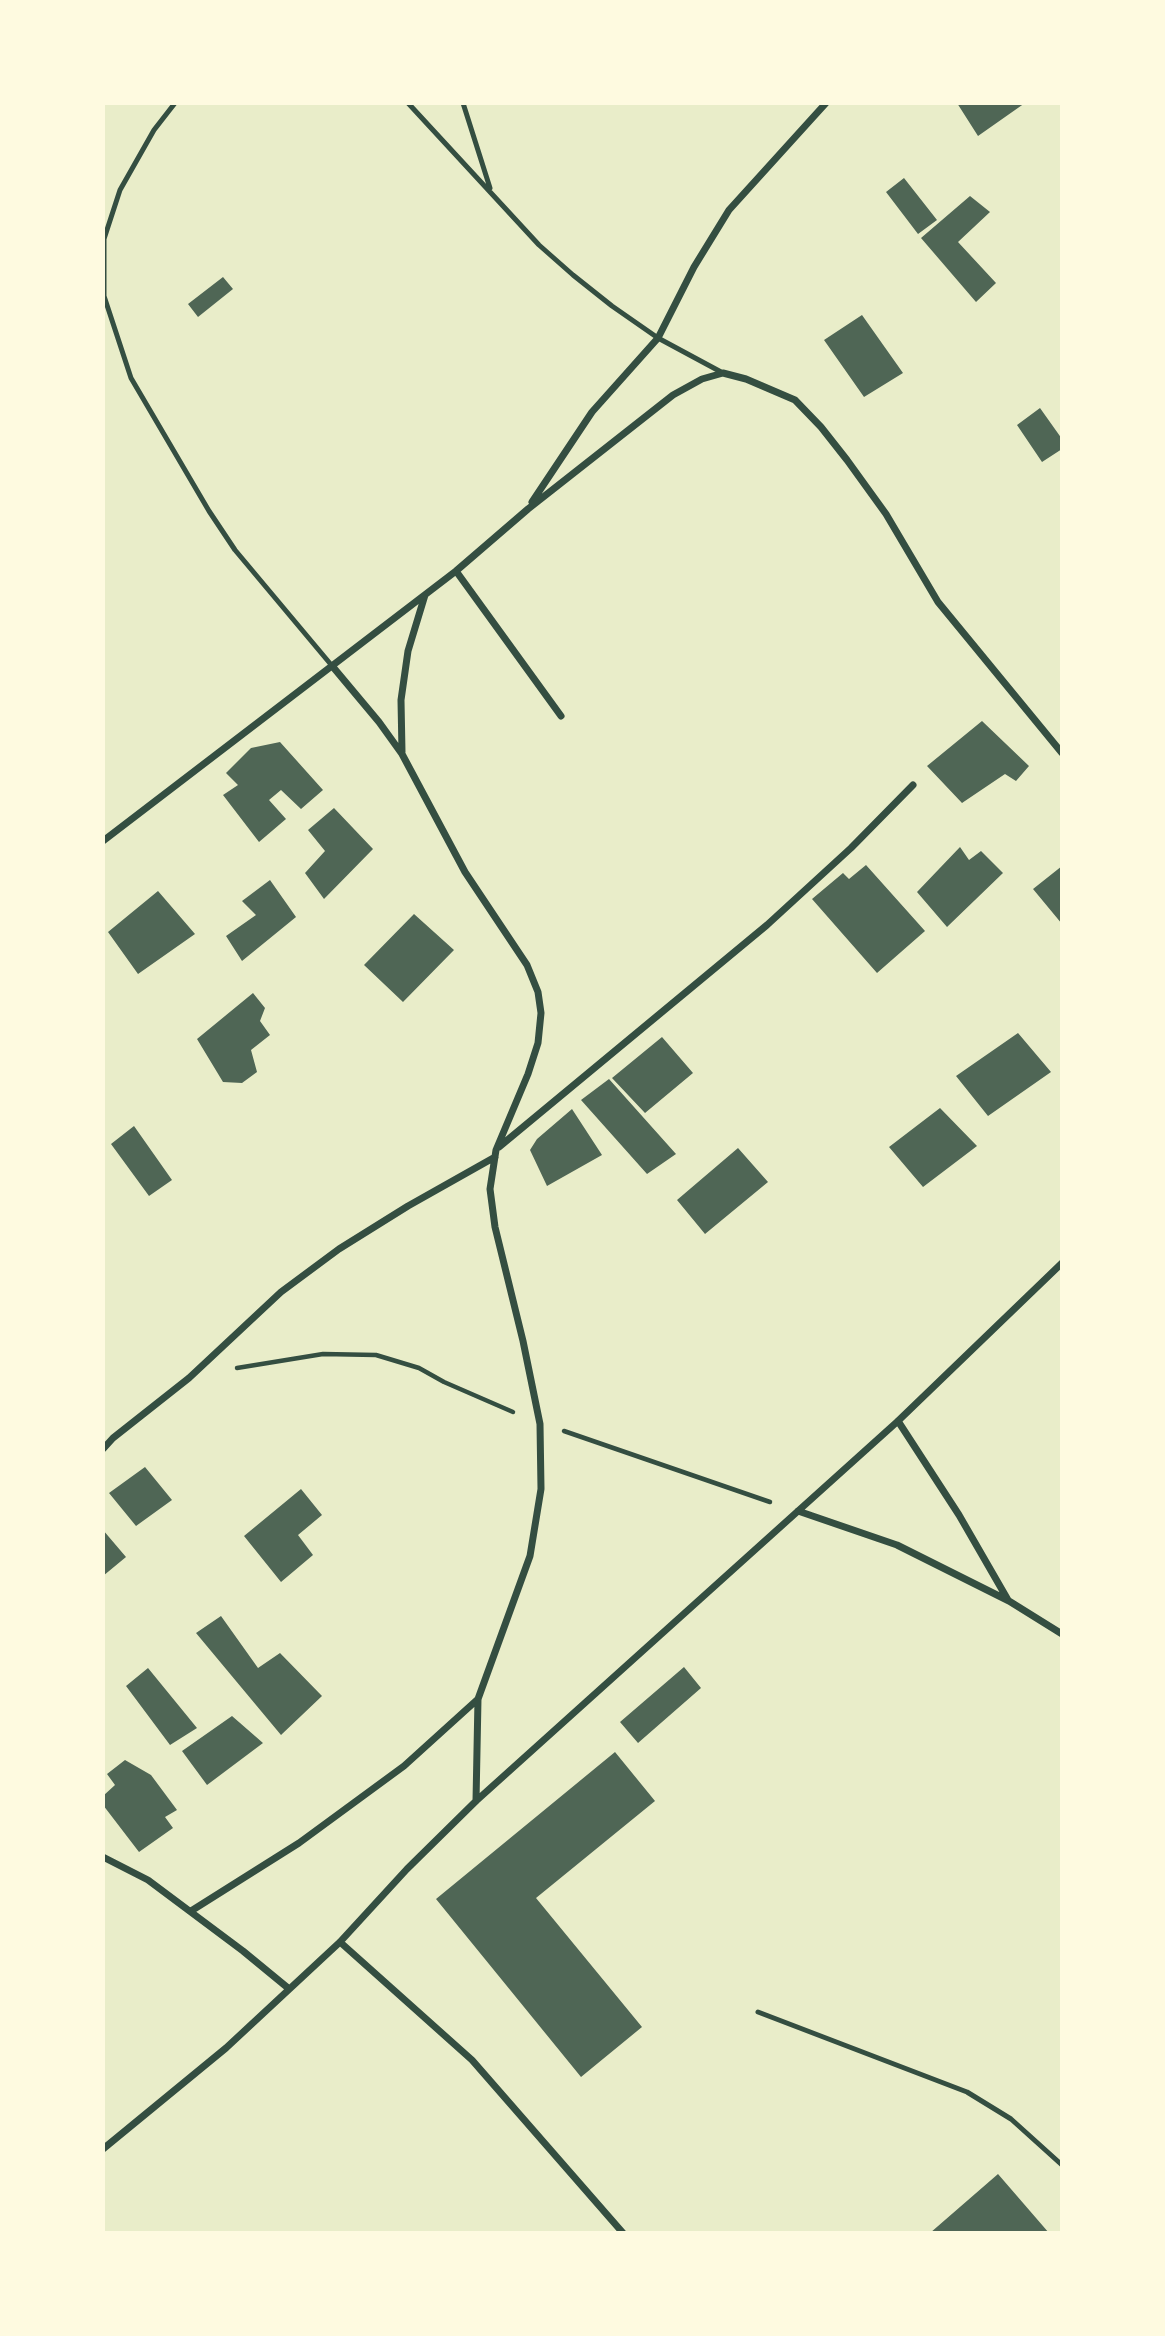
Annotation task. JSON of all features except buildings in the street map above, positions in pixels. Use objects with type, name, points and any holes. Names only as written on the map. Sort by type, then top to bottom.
[{"type":"street","points":[[528,509],[592,412],[658,338],[694,267],[729,211],[826,103]]},
{"type":"street","points":[[103,841],[456,571],[528,509],[673,395],[702,379],[723,373],[746,379],[795,400],[821,427],[886,514],[938,602],[1062,753]]},
{"type":"street","points":[[456,571],[561,716]]},
{"type":"street","points":[[402,754],[401,700],[408,651],[425,595]]},
{"type":"street","points":[[333,667],[402,754],[465,872],[527,965],[538,992],[541,1013],[538,1043],[496,1153],[490,1189],[495,1227],[540,1424],[541,1489],[530,1556],[478,1699],[476,1801]]},
{"type":"street","points":[[103,1449],[188,1378],[290,1285],[339,1249],[496,1153],[767,925],[851,848],[913,785]]},
{"type":"street","points":[[103,2149],[226,2048],[340,1942],[407,1869],[476,1801],[898,1421],[1062,1263]]},
{"type":"street","points":[[898,1421],[959,1515],[1009,1601]]},
{"type":"street","points":[[798,1511],[897,1545],[1009,1601],[1062,1634]]},
{"type":"street","points":[[191,1911],[310,1835],[404,1766],[478,1699]]},
{"type":"street","points":[[103,1857],[148,1880],[288,1988]]},
{"type":"street","points":[[340,1942],[472,2060],[623,2233]]},
{"type":"lane","points":[[175,103],[154,130],[120,190],[104,239],[104,296],[131,378],[209,511],[234,551],[333,667]]},
{"type":"lane","points":[[408,103],[539,245],[564,267],[612,306],[658,338],[723,373]]},
{"type":"lane","points":[[463,103],[491,191]]},
{"type":"lane","points":[[758,2012],[968,2092],[1012,2119],[1062,2165]]},
{"type":"path","points":[[235,1368],[323,1354],[376,1355],[419,1368],[444,1382],[540,1424],[578,1434],[798,1511]]}]
